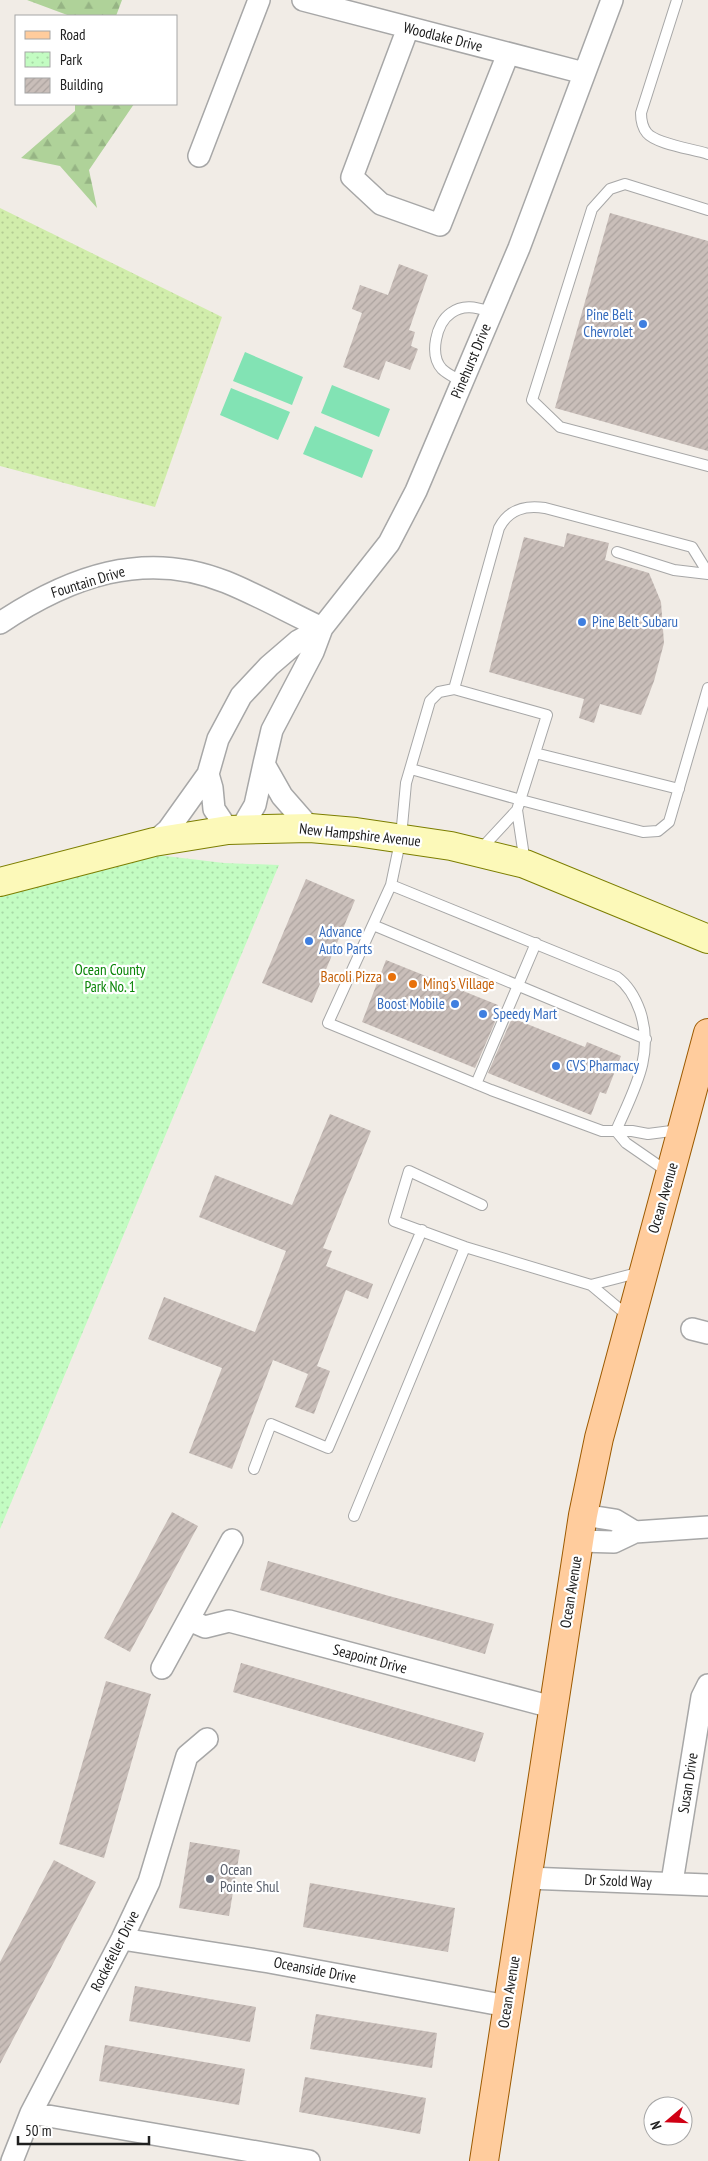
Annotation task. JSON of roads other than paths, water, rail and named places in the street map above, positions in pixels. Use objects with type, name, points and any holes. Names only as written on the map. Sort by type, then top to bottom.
[{"type":"main road","name":"New Hampshire Avenue","points":[[0,882],[154,842],[234,829],[310,828],[401,837],[478,852],[525,864],[708,939]]},
{"type":"main road","name":"Ocean Avenue","points":[[484,2161],[581,1528],[599,1438],[642,1272],[708,1033]]},
{"type":"street","points":[[199,156],[259,0]]},
{"type":"street","name":"Woodlake Drive","points":[[303,0],[584,73]]},
{"type":"street","name":"Pinehurst Drive","points":[[208,774],[214,809],[234,829],[255,805],[272,730],[313,652],[322,628],[390,543],[416,491],[519,248],[612,0]]},
{"type":"street","points":[[408,28],[352,177],[381,204],[440,225],[508,54]]},
{"type":"street","name":"Fountain Drive","points":[[0,623],[31,602],[64,586],[112,571],[138,567],[187,571],[225,582],[322,628]]},
{"type":"street","name":"Pinehurst Drive","points":[[154,842],[168,830],[208,774],[218,739],[240,696],[281,655],[298,641],[322,628]]},
{"type":"street","points":[[281,655],[303,672]]},
{"type":"street","points":[[264,764],[282,796],[310,828]]},
{"type":"street","points":[[581,1528],[614,1542],[635,1532],[708,1526]]},
{"type":"street","points":[[162,1668],[232,1540]]},
{"type":"street","name":"Seapoint Drive","points":[[189,1620],[205,1627],[228,1620],[552,1708]]},
{"type":"street","name":"Susan Drive","points":[[672,1882],[702,1697],[708,1685]]},
{"type":"street","name":"Rockefeller Drive","points":[[12,2161],[32,2114],[122,1939],[149,1882],[188,1756],[207,1739]]},
{"type":"street","name":"Dr Szold Way","points":[[527,1878],[672,1882],[708,1885]]},
{"type":"street","name":"Oceanside Drive","points":[[122,1939],[269,1962],[507,2006]]},
{"type":"street","points":[[32,2114],[309,2161]]},
{"type":"lane","points":[[676,0],[641,114],[642,123],[647,133],[657,140],[708,154]]},
{"type":"lane","points":[[708,210],[625,184],[610,189],[592,209],[532,400],[560,427],[708,466]]},
{"type":"lane","points":[[462,382],[442,369],[436,356],[436,340],[443,321],[450,313],[461,308],[473,306],[492,312]]},
{"type":"lane","points":[[454,689],[499,528],[502,521],[515,510],[525,507],[544,508],[692,548],[708,574]]},
{"type":"lane","points":[[617,552],[674,570],[708,574]]},
{"type":"lane","points":[[411,769],[519,805],[643,832],[653,832],[662,829],[669,822],[708,688]]},
{"type":"lane","points":[[525,864],[519,805],[547,714],[454,689],[438,692],[433,696],[406,783],[401,837],[391,885],[328,1023],[476,1084],[602,1131],[632,1131],[648,1134],[682,1130]]},
{"type":"lane","points":[[535,753],[679,789]]},
{"type":"lane","points":[[478,852],[519,805]]},
{"type":"lane","points":[[391,885],[617,976],[626,983],[638,1006],[646,1039],[646,1051],[641,1071],[616,1131]]},
{"type":"lane","points":[[372,925],[646,1039]]},
{"type":"lane","points":[[476,1084],[536,943]]},
{"type":"lane","points":[[616,1131],[626,1143],[670,1173]]},
{"type":"lane","points":[[482,1204],[409,1171],[394,1221],[464,1247],[591,1285],[631,1318]]},
{"type":"lane","points":[[254,1469],[271,1424],[328,1448],[422,1230]]},
{"type":"lane","points":[[354,1516],[464,1247]]},
{"type":"lane","points":[[591,1285],[642,1272]]},
{"type":"place","name":"Pine Belt Chevrolet","points":[[643,324]]},
{"type":"place","name":"Pine Belt Subaru","points":[[582,622]]},
{"type":"place","name":"Advance Auto Parts","points":[[309,941]]},
{"type":"place","name":"Bacoli Pizza","points":[[392,977]]},
{"type":"place","name":"Ming's Village","points":[[413,984]]},
{"type":"place","name":"Boost Mobile","points":[[455,1004]]},
{"type":"place","name":"Speedy Mart","points":[[483,1014]]},
{"type":"place","name":"CVS Pharmacy","points":[[556,1066]]},
{"type":"place","name":"Ocean Pointe Shul","points":[[210,1879]]},
{"type":"park label","name":"Ocean County Park No. 1","points":[[110,978]]}]
